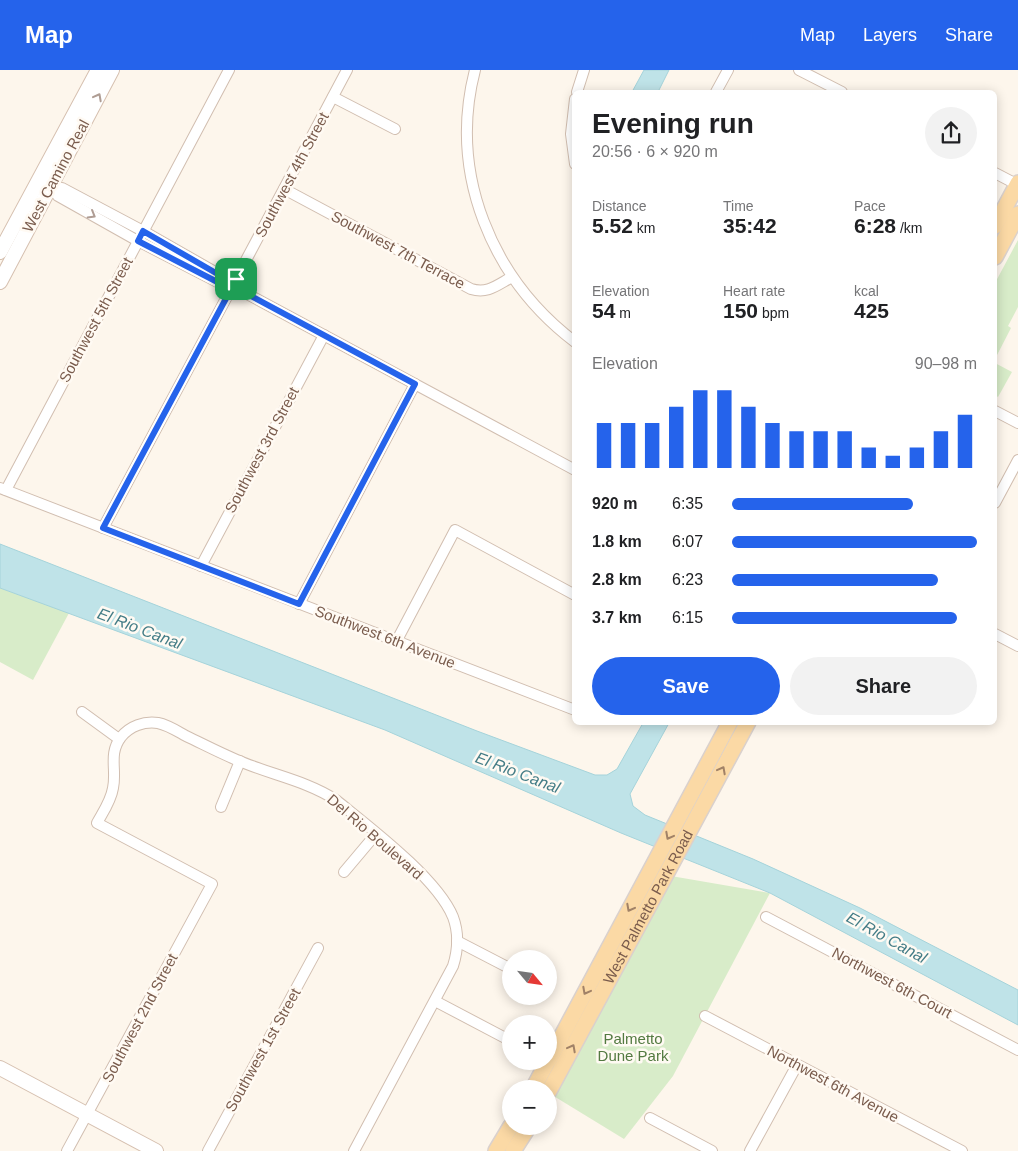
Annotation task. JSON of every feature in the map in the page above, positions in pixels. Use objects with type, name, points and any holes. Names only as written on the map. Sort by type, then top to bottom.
[{"type":"main road","points":[[997,222],[1018,184]]},
{"type":"main road","points":[[997,253],[1018,214]]},
{"type":"main road","name":"West Palmetto Park Road","points":[[557,1052],[651,869],[728,725]]},
{"type":"main road","name":"West Palmetto Park Road","points":[[557,1054],[665,877],[744,725]]},
{"type":"main road","points":[[496,1151],[506,1135]]},
{"type":"main road","points":[[513,1151],[523,1135]]},
{"type":"street","name":"West Camino Real","points":[[0,252],[47,185],[98,70]]},
{"type":"street","name":"West Camino Real","points":[[0,282],[4,267],[47,185],[112,70]]},
{"type":"street","name":"Southwest 5th Street","points":[[3,489],[229,70]]},
{"type":"street","name":"Southwest 4th Street","points":[[103,528],[347,70]]},
{"type":"street","points":[[475,70],[468,114],[468,148],[476,198],[487,230],[498,254],[512,277],[543,315],[572,339]]},
{"type":"street","points":[[578,90],[584,70]]},
{"type":"street","points":[[717,90],[728,70]]},
{"type":"street","points":[[799,70],[838,90]]},
{"type":"street","points":[[333,97],[395,129]]},
{"type":"street","points":[[572,125],[572,142]]},
{"type":"street","points":[[997,174],[1018,184]]},
{"type":"street","points":[[47,185],[62,188],[143,231],[232,285],[572,468]]},
{"type":"street","points":[[47,185],[58,196],[138,241],[232,285]]},
{"type":"street","name":"Southwest 7th Terrace","points":[[284,189],[471,289],[480,292],[489,290],[512,277]]},
{"type":"street","name":"Southwest 3rd Street","points":[[201,566],[324,335]]},
{"type":"street","points":[[299,604],[415,384]]},
{"type":"street","points":[[997,411],[1018,423]]},
{"type":"street","points":[[997,499],[1018,460]]},
{"type":"street","name":"Southwest 6th Avenue","points":[[3,489],[572,709]]},
{"type":"street","points":[[396,642],[455,530],[572,593]]},
{"type":"street","points":[[997,635],[1018,646]]},
{"type":"street","points":[[82,712],[120,739]]},
{"type":"street","name":"Del Rio Boulevard","points":[[120,739],[132,728],[140,724],[158,723],[240,761],[308,784],[336,800],[410,863],[443,900],[455,923],[457,941],[453,966],[354,1151]]},
{"type":"street","name":"Southwest 2nd Street","points":[[67,1151],[212,884],[98,823],[113,790],[113,755],[120,739]]},
{"type":"street","points":[[221,807],[240,761]]},
{"type":"street","points":[[344,872],[376,834]]},
{"type":"street","name":"Northwest 6th Court","points":[[766,917],[1018,1050]]},
{"type":"street","points":[[457,941],[502,964]]},
{"type":"street","name":"Southwest 1st Street","points":[[208,1151],[318,948]]},
{"type":"street","points":[[435,1001],[502,1036]]},
{"type":"street","name":"Northwest 6th Avenue","points":[[705,1016],[962,1151]]},
{"type":"street","points":[[750,1151],[797,1065]]},
{"type":"street","points":[[0,1068],[156,1151]]},
{"type":"street","points":[[650,1118],[712,1151]]},
{"type":"green space","points":[[1018,240],[1018,307],[1008,326],[1011,328],[997,355],[997,279]]},
{"type":"green space","points":[[997,364],[1012,372],[997,396]]},
{"type":"green space","points":[[0,588],[69,613],[33,680],[0,662]]},
{"type":"green space","name":"Palmetto Dune Park","points":[[671,876],[770,893],[673,1076],[624,1139],[557,1098],[557,1086]]},
{"type":"water","points":[[644,70],[669,70],[659,90],[633,90]]},
{"type":"water","name":"El Rio Canal","points":[[0,544],[477,731],[595,775],[607,775],[617,769],[642,725],[668,725],[630,794],[633,806],[645,815],[753,859],[860,908],[1018,990],[1018,1025],[770,893],[621,833],[385,730],[0,588]]},
{"type":"route","points":[[143,231],[228,280],[236,279],[239,283],[238,289],[415,384],[299,604],[103,528],[230,291],[227,287],[138,241],[143,231]]}]
